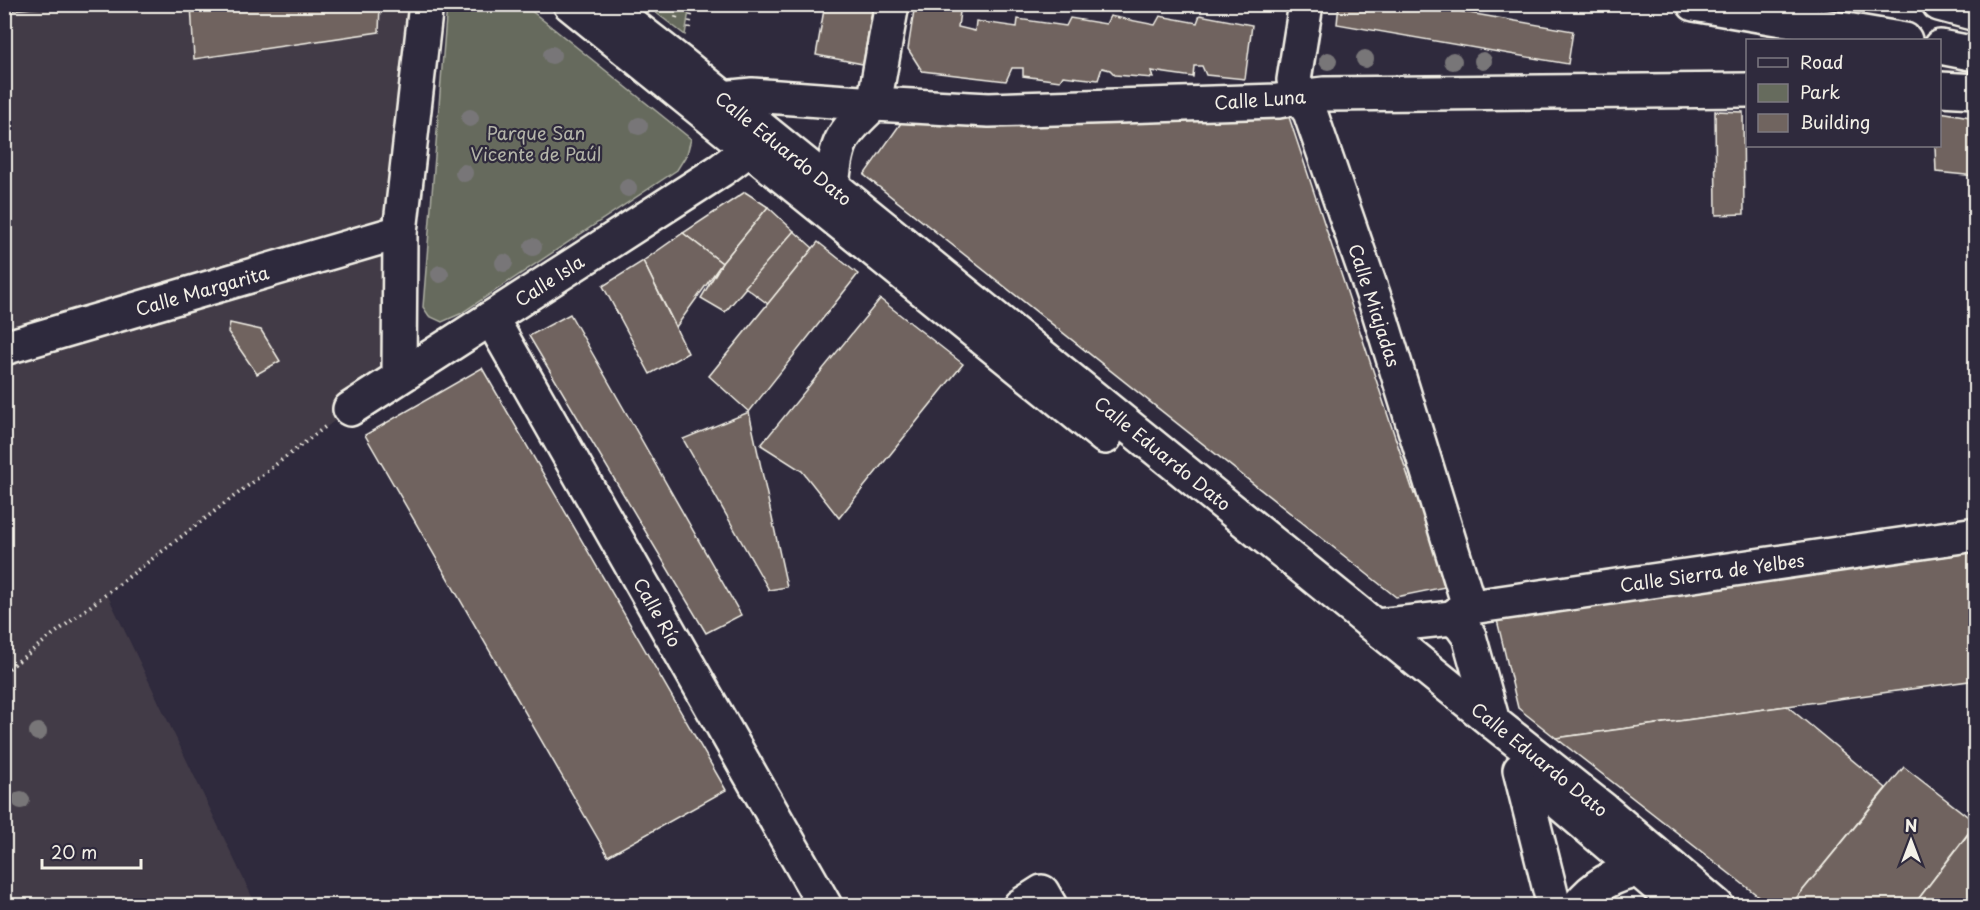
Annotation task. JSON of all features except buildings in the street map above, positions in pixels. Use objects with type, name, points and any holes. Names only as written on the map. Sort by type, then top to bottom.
[{"type":"street","points":[[399,376],[400,232],[426,4]]},
{"type":"street","name":"Calle Eduardo Dato","points":[[570,4],[748,150],[1520,770],[1681,906]]},
{"type":"street","name":"Calle Eduardo Dato","points":[[605,4],[1604,810],[1717,906]]},
{"type":"street","points":[[832,187],[837,146],[845,132],[874,104],[892,4]]},
{"type":"street","name":"Calle Miajadas","points":[[1306,4],[1294,80],[1299,96],[1310,112],[1378,309],[1466,596],[1459,613]]},
{"type":"street","points":[[1694,4],[1899,39]]},
{"type":"street","points":[[1939,4],[1976,14]]},
{"type":"street","points":[[1941,47],[1976,54]]},
{"type":"street","points":[[1941,89],[1976,91]]},
{"type":"street","name":"Calle Luna","points":[[722,98],[753,95],[989,110],[1278,101],[1323,94],[1746,90]]},
{"type":"street","name":"Calle Isla","points":[[350,409],[721,170],[748,150]]},
{"type":"street","name":"Calle Margarita","points":[[4,348],[400,232]]},
{"type":"street","name":"Calle Río","points":[[491,318],[825,906]]},
{"type":"street","name":"Calle Sierra de Yelbes","points":[[1377,626],[1976,534]]},
{"type":"street","points":[[1459,613],[1461,625],[1469,636],[1493,722]]},
{"type":"street","points":[[1520,770],[1554,906]]},
{"type":"street","points":[[1578,906],[1595,887],[1618,874],[1639,870]]},
{"type":"street","points":[[1020,906],[1042,892],[1050,906]]},
{"type":"path","points":[[4,672],[350,409]]},
{"type":"shaded area","points":[[5,5],[426,5],[399,376],[350,409],[107,594],[256,905],[5,906]]},
{"type":"green space","name":"Parque San Vicente de Paúl","points":[[447,5],[524,5],[691,139],[687,154],[677,170],[460,314],[442,322],[429,316],[423,307]]},
{"type":"green space","points":[[646,5],[690,5],[685,35]]}]
